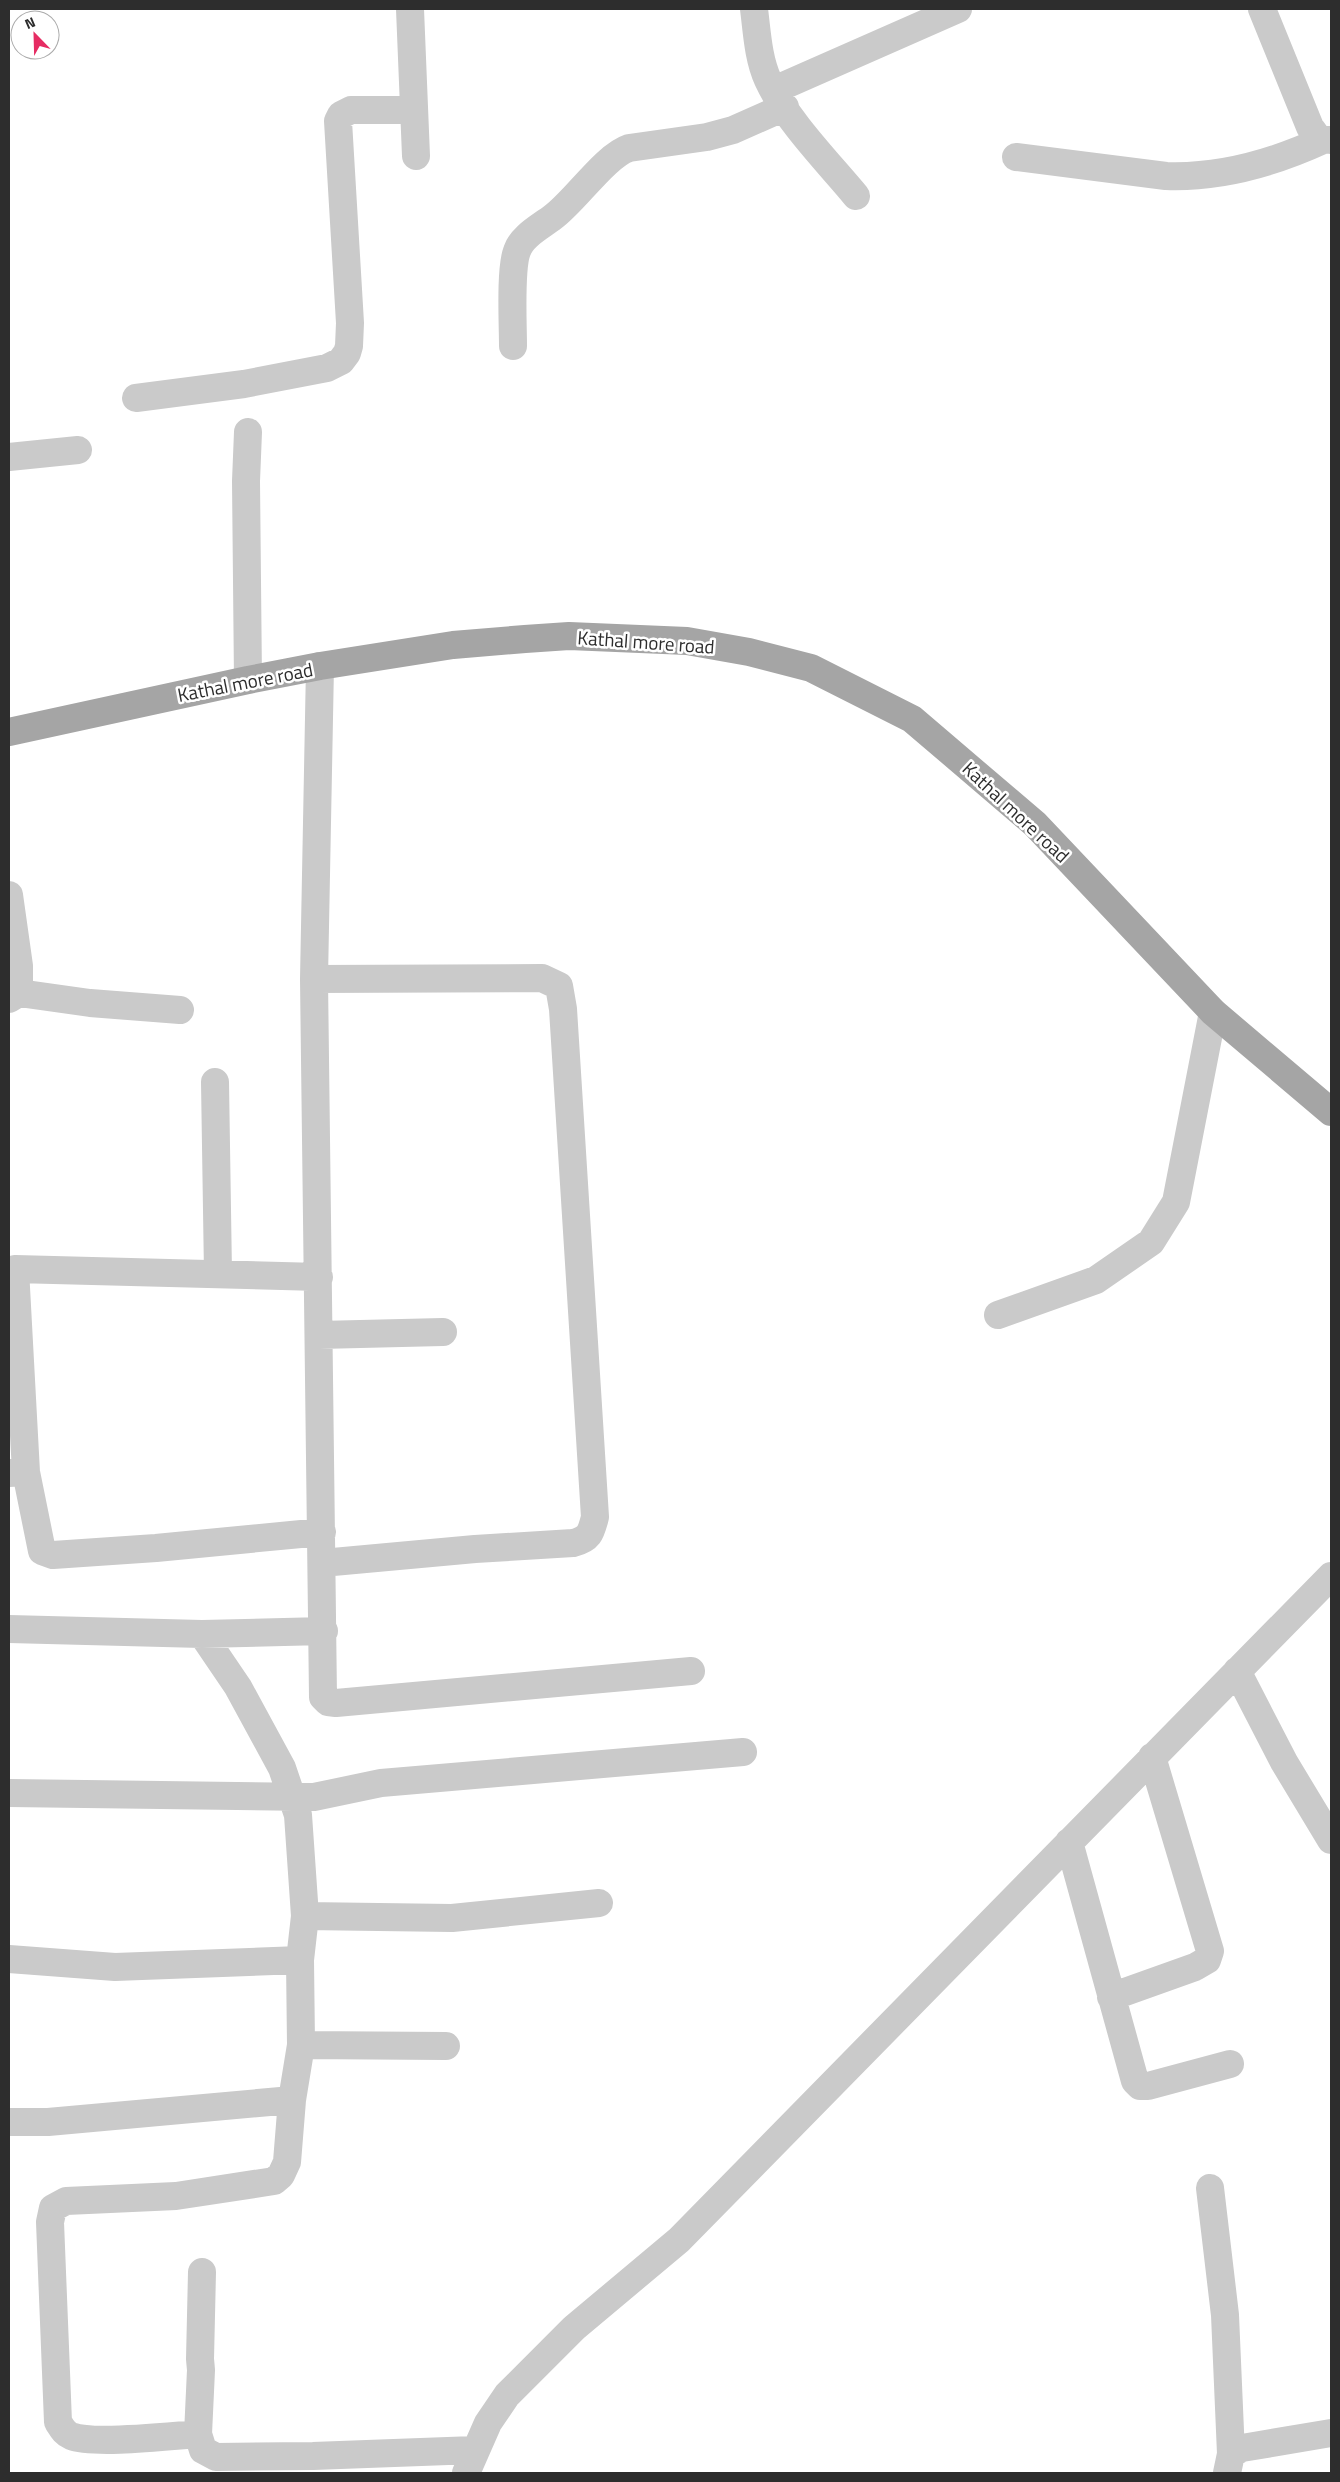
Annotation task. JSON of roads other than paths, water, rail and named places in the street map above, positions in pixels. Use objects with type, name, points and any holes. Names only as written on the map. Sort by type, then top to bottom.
[{"type":"main road","name":"Kathal more road","points":[[9,732],[320,666],[452,646],[569,636],[687,641],[749,652],[810,668],[912,719],[1035,824],[1213,1012],[1331,1112]]},
{"type":"street","points":[[410,9],[416,156]]},
{"type":"street","points":[[754,9],[758,48],[768,80],[779,98],[856,196]]},
{"type":"street","points":[[513,346],[514,262],[520,244],[559,212],[621,152],[629,148],[707,137],[733,130],[779,98],[958,9]]},
{"type":"street","points":[[1262,9],[1310,127],[1316,136],[1327,140]]},
{"type":"street","points":[[136,398],[244,384],[328,368],[341,361],[350,346],[350,323],[338,121],[341,115],[351,110],[414,110]]},
{"type":"street","points":[[1016,157],[1166,176],[1190,177],[1260,165],[1327,140]]},
{"type":"street","points":[[248,432],[246,491],[248,680]]},
{"type":"street","points":[[9,457],[78,450]]},
{"type":"street","points":[[320,666],[314,979],[324,1632],[323,1697],[328,1702],[336,1703],[691,1671]]},
{"type":"street","points":[[9,895],[19,966],[14,996],[180,1010]]},
{"type":"street","points":[[314,979],[542,978],[559,986],[563,1008],[595,1517],[590,1535],[584,1541],[573,1543],[475,1549],[322,1563]]},
{"type":"street","points":[[998,1315],[1096,1280],[1151,1242],[1176,1202],[1213,1012]]},
{"type":"street","points":[[215,1082],[218,1273]]},
{"type":"street","points":[[319,1276],[12,1270],[18,1472],[42,1551],[53,1555],[156,1548],[322,1532]]},
{"type":"street","points":[[319,1335],[444,1332]]},
{"type":"street","points":[[202,1634],[238,1687],[282,1768],[298,1815],[305,1916],[300,1960],[301,2045],[292,2100],[287,2162],[281,2175],[274,2181],[176,2196],[66,2201],[53,2208],[50,2214],[58,2422],[64,2432],[73,2437],[202,2453],[216,2457],[314,2456],[471,2461],[488,2423],[507,2395],[532,2369],[574,2328],[679,2240],[1331,1576]]},
{"type":"street","points":[[9,1629],[202,1634],[324,1632]]},
{"type":"street","points":[[1238,1671],[1284,1762],[1331,1840]]},
{"type":"street","points":[[9,1793],[314,1797],[381,1783],[743,1752]]},
{"type":"street","points":[[1111,1997],[1195,1967],[1207,1960],[1210,1951],[1152,1757]]},
{"type":"street","points":[[1070,1842],[1134,2081],[1140,2086],[1148,2086],[1230,2064]]},
{"type":"street","points":[[305,1916],[452,1918],[599,1903]]},
{"type":"street","points":[[9,1959],[115,1967],[300,1960]]},
{"type":"street","points":[[301,2045],[446,2046]]},
{"type":"street","points":[[9,2122],[48,2122],[292,2100]]},
{"type":"street","points":[[1210,2188],[1225,2315],[1229,2464]]},
{"type":"street","points":[[202,2272],[200,2359],[202,2453]]},
{"type":"street","points":[[1229,2464],[1242,2448],[1331,2434]]}]
